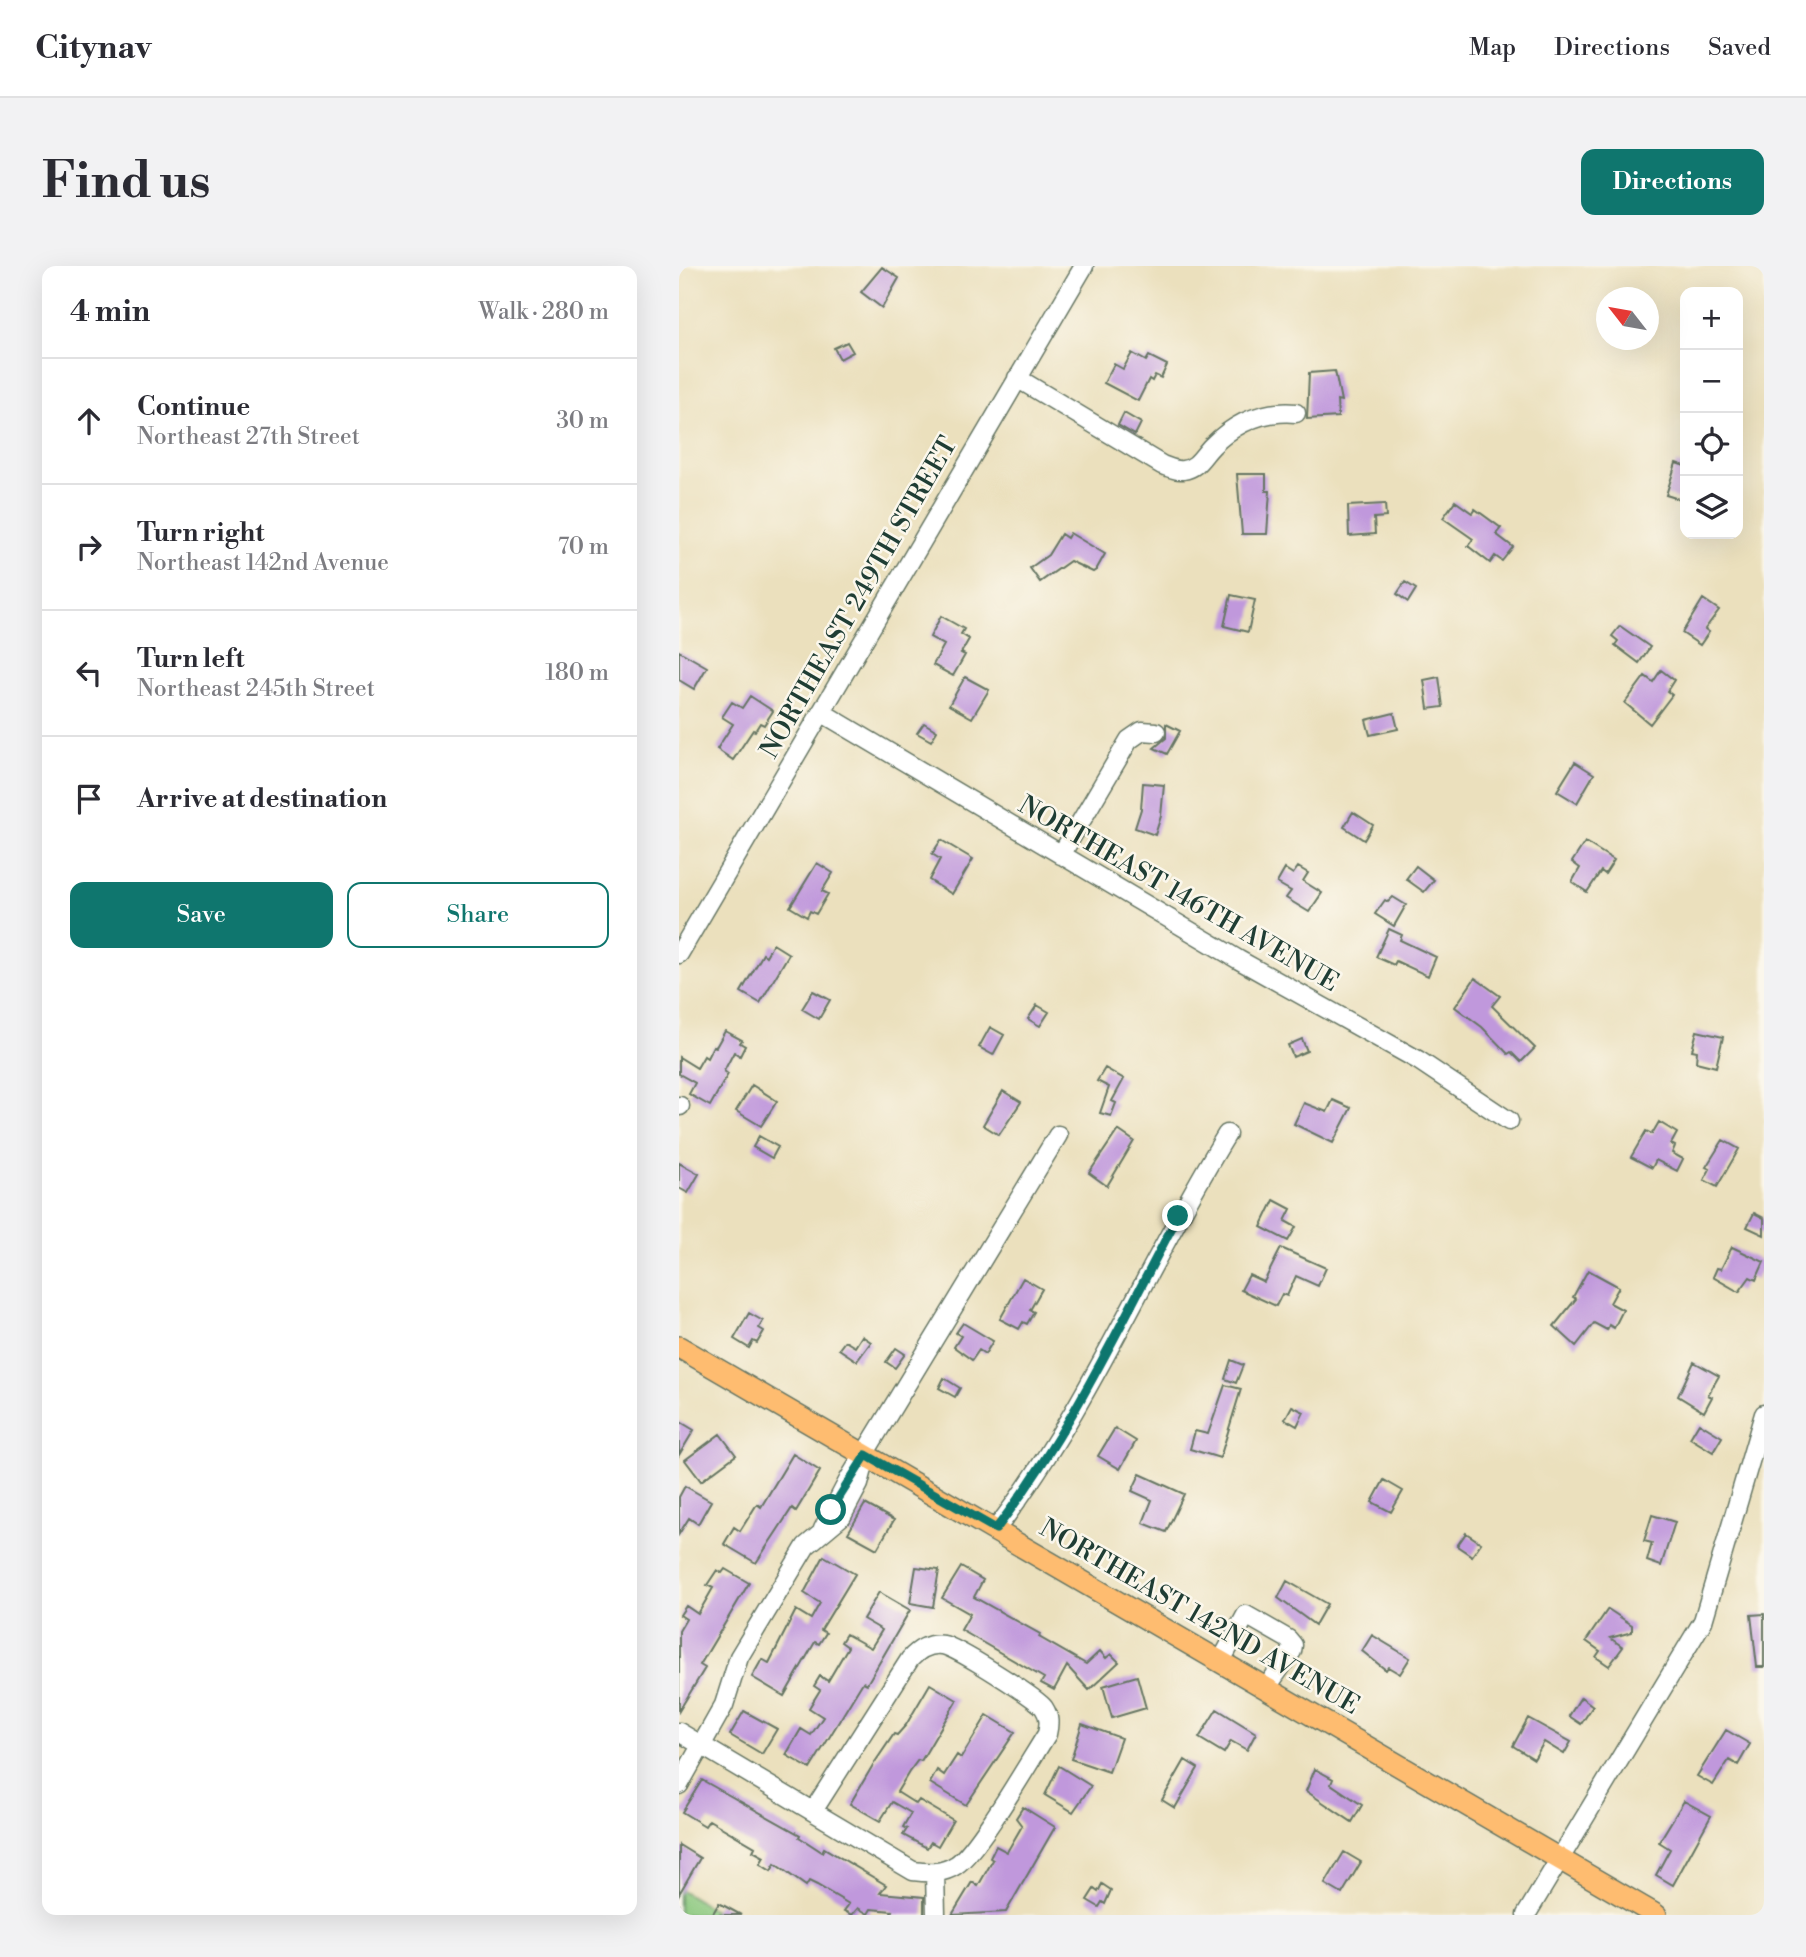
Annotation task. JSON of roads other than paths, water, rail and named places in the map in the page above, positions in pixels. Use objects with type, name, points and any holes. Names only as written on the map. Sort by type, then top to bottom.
[{"type":"main road","name":"NORTHEAST 142ND AVENUE","points":[[679,1346],[1656,1915]]},
{"type":"street","name":"NORTHEAST 249TH STREET","points":[[679,954],[1084,266]]},
{"type":"street","points":[[1017,378],[1161,465],[1175,470],[1197,465],[1212,446],[1258,415],[1278,411],[1296,413]]},
{"type":"street","name":"NORTHEAST 146TH AVENUE","points":[[821,712],[1251,967],[1418,1060],[1509,1121]]},
{"type":"street","points":[[1061,855],[1129,740],[1142,731],[1156,732]]},
{"type":"street","points":[[996,1529],[1030,1485],[1087,1390],[1184,1203],[1227,1134]]},
{"type":"street","points":[[679,1785],[725,1705],[739,1657],[806,1546],[823,1529],[843,1489],[1058,1135]]},
{"type":"street","points":[[1526,1915],[1703,1621],[1764,1414]]},
{"type":"street","points":[[1221,1661],[1246,1615],[1293,1644],[1292,1651],[1267,1687]]},
{"type":"street","points":[[679,1732],[913,1871],[939,1872],[967,1856],[1047,1734],[1048,1716],[1037,1701],[951,1647],[924,1647],[910,1659],[813,1811]]},
{"type":"street","points":[[936,1915],[939,1872]]}]
